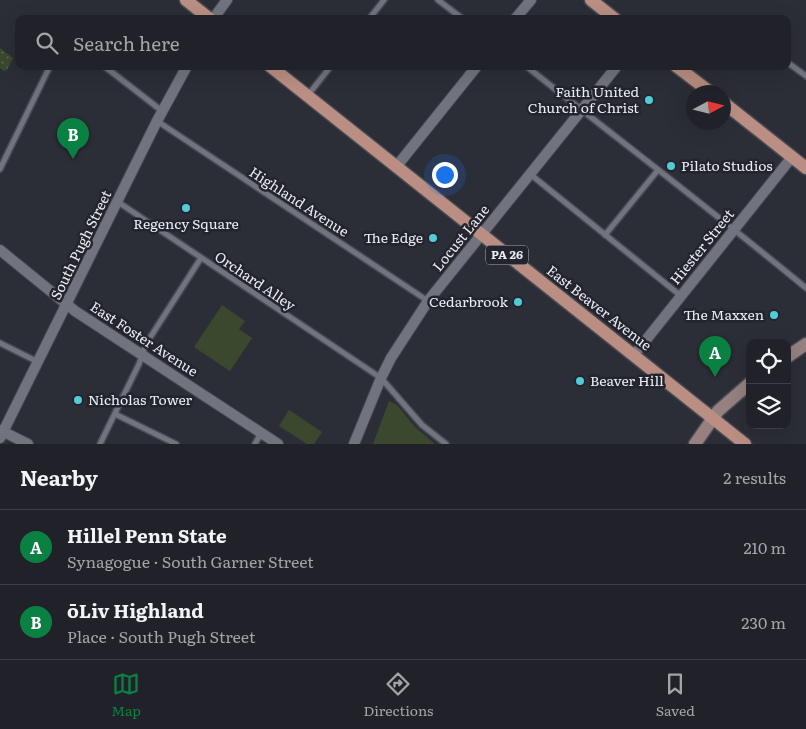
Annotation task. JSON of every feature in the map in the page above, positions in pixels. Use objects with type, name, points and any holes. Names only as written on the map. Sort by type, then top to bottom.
[{"type":"main road","points":[[186,0],[207,15]]},
{"type":"main road","points":[[592,0],[610,15]]},
{"type":"main road","name":"East Beaver Avenue","points":[[275,70],[745,444]]},
{"type":"main road","points":[[681,70],[701,85]]},
{"type":"main road","points":[[731,109],[806,168]]},
{"type":"street","points":[[215,15],[227,0]]},
{"type":"street","points":[[518,15],[531,0]]},
{"type":"street","name":"South Pugh Street","points":[[1,433],[185,70]]},
{"type":"street","points":[[396,167],[474,70]]},
{"type":"street","name":"Locust Lane","points":[[354,444],[391,358],[428,301],[614,70]]},
{"type":"street","name":"Hiester Street","points":[[634,355],[792,157]]},
{"type":"street","name":"East Foster Avenue","points":[[0,250],[67,304],[278,444]]},
{"type":"street","points":[[791,354],[806,344]]},
{"type":"street","points":[[695,444],[727,401],[748,384]]},
{"type":"street","points":[[1,433],[28,444]]},
{"type":"lane","points":[[372,15],[384,0]]},
{"type":"lane","points":[[438,0],[458,15]]},
{"type":"lane","points":[[791,65],[806,76]]},
{"type":"lane","points":[[0,169],[48,70]]},
{"type":"lane","name":"Highland Avenue","points":[[108,70],[160,116],[428,301]]},
{"type":"lane","points":[[307,96],[328,70]]},
{"type":"lane","points":[[531,70],[806,288]]},
{"type":"lane","points":[[606,235],[658,170]]},
{"type":"lane","points":[[530,174],[681,296]]},
{"type":"lane","name":"Orchard Alley","points":[[118,202],[381,378],[422,425],[446,444]]},
{"type":"lane","points":[[100,444],[139,364],[146,344],[201,258]]},
{"type":"lane","points":[[0,343],[38,362]]},
{"type":"lane","points":[[115,414],[176,444]]},
{"type":"lane","points":[[255,444],[261,433]]},
{"type":"green space","points":[[0,48],[13,58],[7,70],[4,71],[0,68]]},
{"type":"green space","points":[[222,305],[245,321],[239,329],[252,338],[230,371],[194,347]]},
{"type":"green space","points":[[389,401],[397,405],[414,426],[435,444],[373,444]]},
{"type":"green space","points":[[289,410],[322,432],[314,444],[307,444],[279,426]]},
{"type":"place","name":"Faith United Church of Christ","points":[[649,100]]},
{"type":"place","name":"ōLiv Highland","points":[[73,159]]},
{"type":"place","name":"Pilato Studios","points":[[671,166]]},
{"type":"place","name":"Regency Square","points":[[186,208]]},
{"type":"place","name":"The Edge","points":[[433,238]]},
{"type":"place","name":"Cedarbrook","points":[[518,302]]},
{"type":"place","name":"The Maxxen","points":[[774,315]]},
{"type":"place","name":"Hillel Penn State","points":[[715,377]]},
{"type":"place","name":"Beaver Hill","points":[[580,381]]},
{"type":"place","name":"Nicholas Tower","points":[[78,400]]}]
